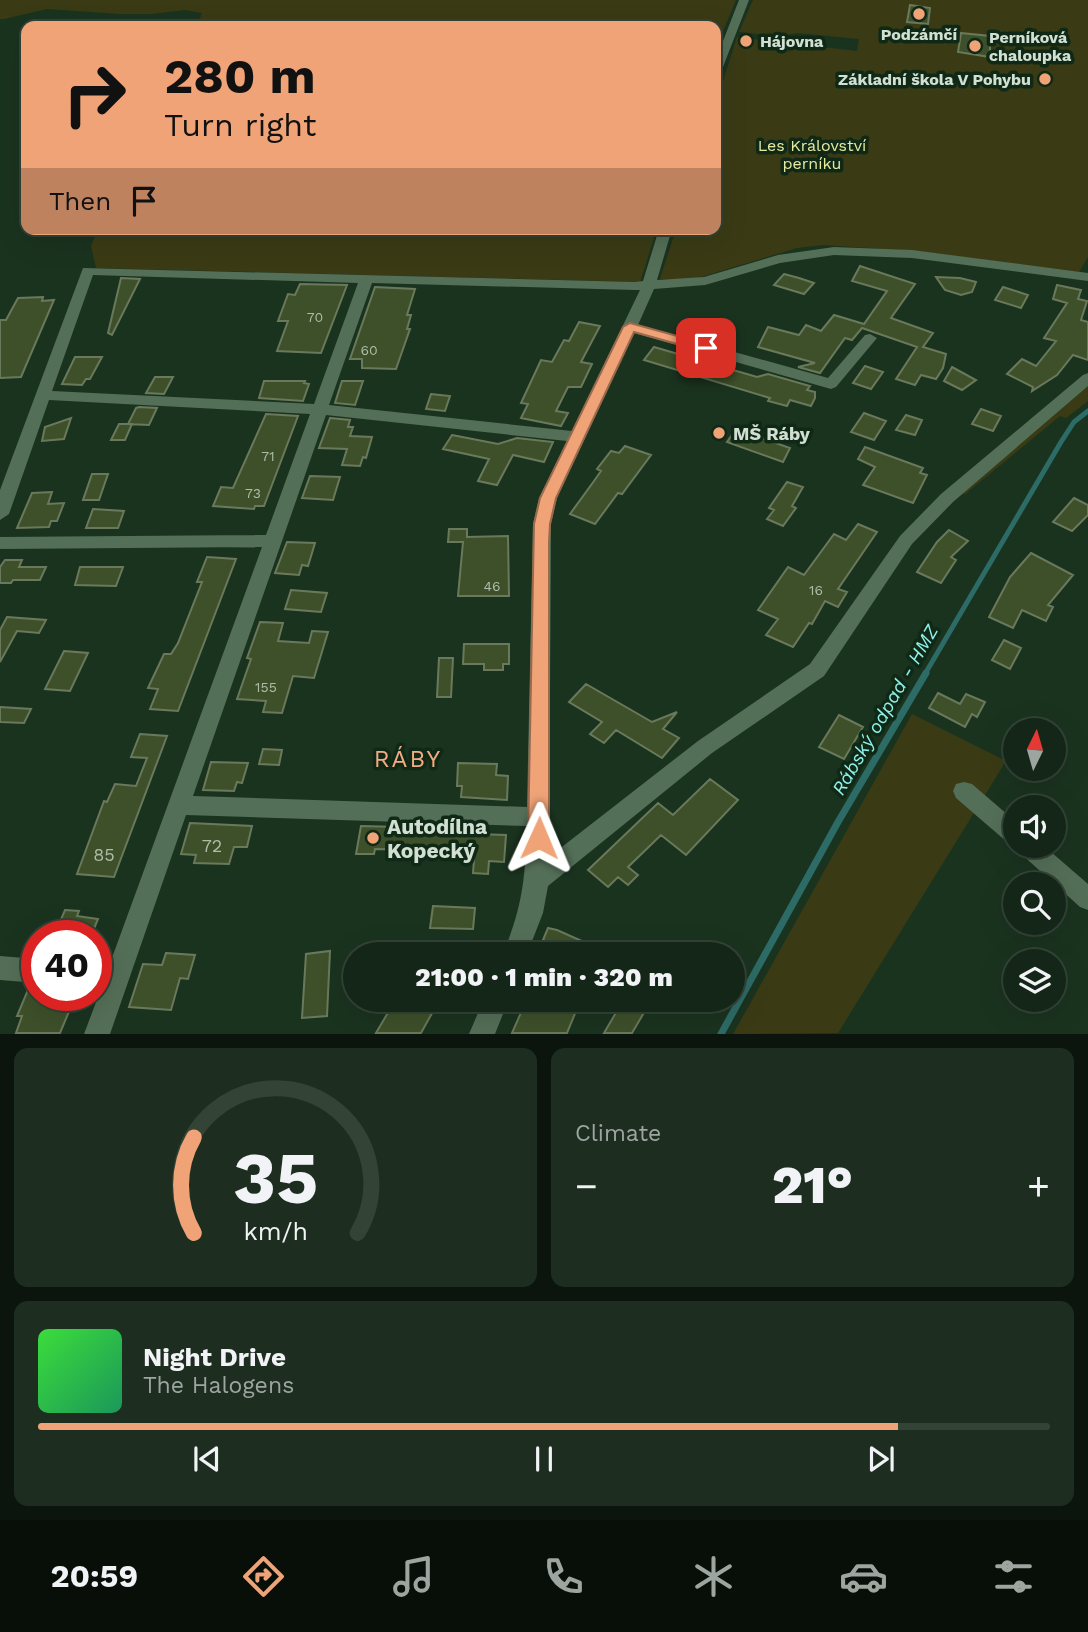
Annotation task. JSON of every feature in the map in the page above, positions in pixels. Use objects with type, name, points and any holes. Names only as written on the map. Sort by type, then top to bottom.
[{"type":"street","points":[[721,59],[744,0]]},
{"type":"street","points":[[520,942],[531,913],[537,880],[542,524],[548,498],[649,285],[664,235]]},
{"type":"street","points":[[0,514],[88,271],[557,286],[649,285],[705,281],[778,259],[834,251],[912,254],[1088,278]]},
{"type":"street","points":[[112,963],[179,804],[366,280]]},
{"type":"street","points":[[630,327],[831,384],[870,338]]},
{"type":"street","points":[[537,880],[705,747],[817,670],[906,540],[947,498],[1088,378]]},
{"type":"street","points":[[45,395],[320,409],[577,437]]},
{"type":"street","points":[[0,543],[273,541]]},
{"type":"street","points":[[964,791],[1003,825]]},
{"type":"street","points":[[179,804],[539,817]]},
{"type":"street","points":[[1042,858],[1088,899]]},
{"type":"street","points":[[0,968],[21,970]]},
{"type":"street","points":[[97,1034],[101,1011]]},
{"type":"street","points":[[482,1034],[491,1012]]},
{"type":"green space","points":[[0,0],[736,0],[721,36],[721,21],[199,21],[202,13],[185,10],[120,14],[47,9],[0,19]]},
{"type":"green space","name":"Les Království perníku","points":[[753,0],[1088,0],[1088,257],[1079,272],[916,251],[823,245],[797,248],[694,279],[660,279],[674,235],[721,235],[721,87],[737,37],[857,51],[859,39],[798,33],[779,36],[739,32]]},
{"type":"green space","points":[[96,235],[655,235],[640,282],[96,268],[91,246]]},
{"type":"green space","points":[[1088,384],[1088,401],[1066,418],[1060,416],[964,495],[963,492]]},
{"type":"green space","points":[[912,714],[1003,760],[1003,766],[838,1033],[733,1034]]},
{"type":"building","name":"Podzámčí","points":[[910,5],[930,8],[928,24],[907,22]]},
{"type":"building","name":"Perníková chaloupka","points":[[961,33],[990,36],[990,57],[958,52]]},
{"type":"building","points":[[860,266],[915,284],[891,318],[933,333],[923,347],[946,354],[943,368],[936,379],[921,375],[915,385],[896,379],[917,347],[862,328],[852,340],[845,338],[820,373],[798,367],[815,363],[758,347],[768,327],[799,335],[806,325],[821,331],[834,315],[864,324],[887,291],[852,281]]},
{"type":"building","points":[[784,274],[814,283],[804,294],[774,285]]},
{"type":"building","points":[[936,277],[976,282],[972,292],[961,295],[945,290]]},
{"type":"building","points":[[121,278],[140,279],[112,335],[108,333]]},
{"type":"building","points":[[300,284],[347,285],[321,353],[277,351],[288,321],[278,321],[288,294],[295,295]]},
{"type":"building","points":[[1057,285],[1081,290],[1078,299],[1087,301],[1081,320],[1088,322],[1088,360],[1073,355],[1057,375],[1032,391],[1033,387],[1007,374],[1022,359],[1036,366],[1056,341],[1044,338],[1067,303],[1053,299]]},
{"type":"building","points":[[375,287],[415,289],[407,315],[411,315],[407,329],[410,329],[396,369],[362,368],[362,359],[350,359]]},
{"type":"building","points":[[1003,287],[1028,295],[1021,308],[995,300]]},
{"type":"building","points":[[43,297],[42,301],[54,300],[21,377],[0,378],[0,320],[6,320],[18,298]]},
{"type":"building","points":[[579,322],[600,326],[581,362],[592,364],[581,387],[568,387],[556,411],[568,413],[561,426],[521,418],[528,404],[521,403],[541,360],[552,362],[564,340],[569,341]]},
{"type":"building","points":[[654,347],[757,377],[768,374],[810,386],[807,390],[815,392],[815,398],[811,406],[790,400],[787,406],[768,401],[770,398],[644,360]]},
{"type":"building","points":[[75,357],[102,357],[90,379],[86,379],[82,385],[62,384]]},
{"type":"building","points":[[865,366],[883,372],[871,389],[853,383]]},
{"type":"building","points":[[952,367],[976,380],[962,390],[944,381]]},
{"type":"building","points":[[155,377],[173,377],[164,394],[146,393]]},
{"type":"building","points":[[264,381],[305,381],[304,383],[309,384],[303,401],[259,398]]},
{"type":"building","points":[[342,381],[363,381],[355,405],[335,403]]},
{"type":"building","points":[[431,394],[450,396],[445,411],[426,409]]},
{"type":"building","points":[[136,408],[157,408],[149,425],[128,424]]},
{"type":"building","points":[[981,409],[1001,416],[993,431],[972,424]]},
{"type":"building","points":[[864,413],[886,421],[874,440],[851,432]]},
{"type":"building","points":[[266,414],[298,416],[264,506],[255,506],[254,509],[213,506],[221,487],[233,488]]},
{"type":"building","points":[[906,415],[922,420],[915,435],[896,430]]},
{"type":"building","points":[[71,418],[64,439],[42,441],[45,427]]},
{"type":"building","points":[[330,418],[350,420],[348,427],[353,427],[350,436],[372,437],[366,458],[363,457],[360,466],[342,465],[347,449],[319,448]]},
{"type":"building","points":[[119,424],[132,424],[125,440],[111,440]]},
{"type":"building","points":[[736,429],[790,448],[783,462],[727,442]]},
{"type":"building","points":[[452,435],[498,444],[517,438],[553,442],[544,462],[513,455],[497,485],[478,481],[489,459],[443,449]]},
{"type":"building","points":[[625,446],[651,455],[622,494],[618,493],[595,524],[570,514],[601,471],[597,469],[611,451],[619,453]]},
{"type":"building","points":[[865,447],[923,468],[920,473],[927,475],[913,503],[863,485],[875,467],[858,459]]},
{"type":"building","points":[[92,474],[108,474],[99,500],[83,500]]},
{"type":"building","points":[[310,476],[340,477],[333,500],[302,498]]},
{"type":"building","points":[[787,482],[803,487],[792,506],[796,508],[783,526],[767,519],[774,510],[769,508]]},
{"type":"building","points":[[52,492],[48,504],[64,503],[57,521],[51,521],[49,527],[17,528],[32,493]]},
{"type":"building","points":[[1074,498],[1088,505],[1088,515],[1072,531],[1053,522]]},
{"type":"building","points":[[93,509],[124,511],[118,528],[86,528]]},
{"type":"building","points":[[858,524],[877,532],[838,589],[847,592],[838,607],[825,601],[812,624],[809,623],[793,647],[766,635],[778,619],[758,610],[788,567],[804,575],[834,534],[846,540]]},
{"type":"building","points":[[449,529],[467,529],[467,537],[508,536],[509,596],[458,596],[463,542],[448,542]]},
{"type":"building","points":[[949,530],[968,541],[951,557],[956,560],[941,583],[917,572],[937,542]]},
{"type":"building","points":[[287,542],[315,543],[308,566],[302,565],[299,575],[275,573]]},
{"type":"building","points":[[1031,553],[1073,575],[1048,605],[1053,607],[1046,621],[1022,610],[1013,628],[989,617],[1010,577]]},
{"type":"building","points":[[207,557],[236,559],[178,711],[150,709],[158,689],[148,688],[164,654],[171,654],[178,643],[202,582],[197,582]]},
{"type":"building","points":[[5,560],[22,560],[19,567],[46,567],[40,580],[0,583],[0,567]]},
{"type":"building","points":[[80,567],[123,567],[116,586],[75,585]]},
{"type":"building","points":[[291,590],[327,593],[321,612],[285,609]]},
{"type":"building","points":[[7,617],[46,620],[39,633],[17,631],[0,662],[0,630]]},
{"type":"building","points":[[260,622],[283,623],[278,641],[309,643],[312,631],[328,632],[314,678],[293,676],[282,713],[263,712],[266,701],[237,699],[251,659],[247,658]]},
{"type":"building","points":[[1004,640],[1021,648],[1010,669],[992,660]]},
{"type":"building","points":[[464,644],[509,644],[509,664],[503,664],[503,670],[484,670],[484,664],[463,664]]},
{"type":"building","points":[[64,651],[88,653],[70,691],[45,689]]},
{"type":"building","points":[[439,658],[453,658],[451,697],[437,697]]},
{"type":"building","points":[[586,684],[652,722],[677,712],[663,729],[679,738],[662,758],[616,730],[604,743],[590,734],[602,722],[569,702]]},
{"type":"building","points":[[938,693],[960,704],[966,694],[985,702],[977,717],[972,714],[965,727],[929,708]]},
{"type":"building","points":[[0,707],[31,709],[24,723],[0,722]]},
{"type":"building","points":[[839,715],[863,727],[844,759],[819,747]]},
{"type":"building","points":[[140,734],[167,736],[114,877],[77,874],[104,801],[107,802],[115,784],[136,786],[147,758],[131,757]]},
{"type":"building","points":[[263,749],[282,750],[279,765],[259,764]]},
{"type":"building","points":[[211,762],[248,763],[242,783],[237,782],[234,791],[203,790]]},
{"type":"building","points":[[458,763],[497,764],[496,775],[508,776],[507,800],[461,797],[462,786],[457,786]]},
{"type":"building","points":[[710,779],[738,800],[686,855],[661,835],[628,867],[638,875],[628,885],[618,877],[608,887],[588,870],[658,803],[673,815]]},
{"type":"building","points":[[190,823],[252,826],[247,847],[234,847],[229,864],[194,863],[196,855],[181,854]]},
{"type":"building","points":[[418,825],[417,832],[506,835],[504,862],[489,861],[488,874],[473,873],[474,860],[425,858],[426,850],[375,849],[374,854],[356,854],[361,826]]},
{"type":"building","points":[[433,906],[475,908],[473,929],[430,928]]},
{"type":"building","points":[[65,910],[79,911],[77,916],[98,919],[98,920],[61,920]]},
{"type":"building","points":[[548,928],[584,942],[548,942],[543,940]]},
{"type":"building","points":[[330,951],[327,1016],[302,1018],[306,954]]},
{"type":"building","points":[[166,953],[195,955],[188,979],[180,978],[171,1010],[129,1007],[143,964],[162,965]]},
{"type":"building","points":[[21,1006],[21,1011],[69,1011],[60,1033],[16,1033],[22,1016],[17,1016]]},
{"type":"building","points":[[388,1012],[433,1012],[421,1033],[376,1033]]},
{"type":"building","points":[[521,1012],[576,1012],[567,1033],[512,1033]]},
{"type":"building","points":[[616,1012],[644,1012],[632,1033],[604,1033]]},
{"type":"waterway","name":"Rábský odpad - HMZ","points":[[925,674],[1061,442],[1074,422],[1088,411]]},
{"type":"waterway","name":"Rábský odpad - HMZ","points":[[721,1034],[838,822],[926,673]]},
{"type":"place","name":"Podzámčí","points":[[919,14]]},
{"type":"place","name":"Hájovna","points":[[746,41]]},
{"type":"place","name":"Perníková chaloupka","points":[[975,46]]},
{"type":"place","name":"Základní škola V Pohybu","points":[[1045,79]]},
{"type":"place","name":"MŠ Ráby","points":[[719,433]]},
{"type":"place","name":"Autodílna Kopecký","points":[[373,838]]},
{"type":"district","name":"RÁBY","points":[[408,759]]},
{"type":"route","points":[[539,838],[541,542],[548,498],[630,327],[706,348]]}]
